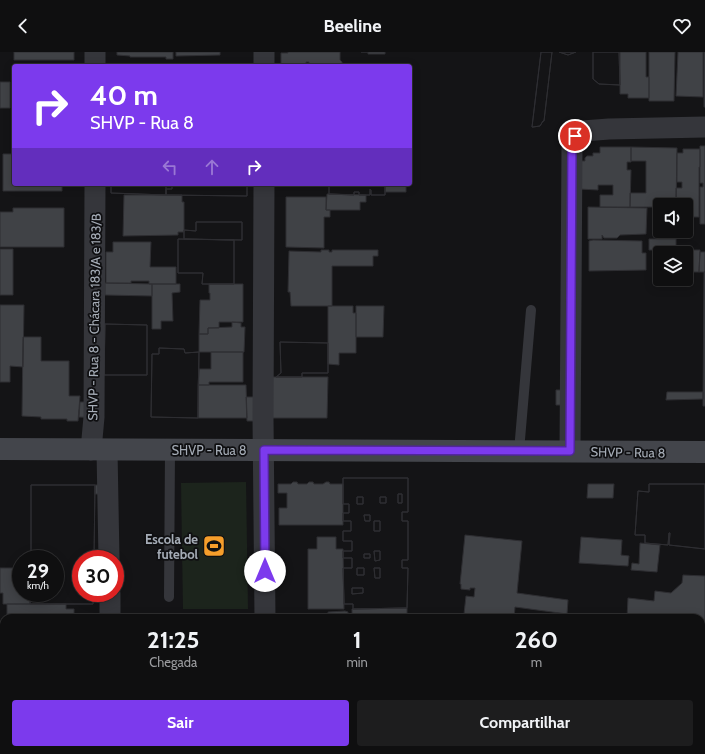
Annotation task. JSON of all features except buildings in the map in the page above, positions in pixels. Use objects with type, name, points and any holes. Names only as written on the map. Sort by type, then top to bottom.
[{"type":"street","points":[[95,52],[95,64]]},
{"type":"street","points":[[264,52],[264,64]]},
{"type":"street","points":[[570,451],[572,146],[575,136],[583,131],[609,129],[705,127]]},
{"type":"street","name":"SHVP - Rua 8 - Chácara 183/A e 183/B","points":[[95,186],[94,417],[99,450],[108,550]]},
{"type":"street","points":[[264,186],[265,614]]},
{"type":"street","name":"SHVP - Rua 8","points":[[0,449],[705,452]]},
{"type":"street","points":[[110,602],[110,614]]},
{"type":"lane","points":[[518,451],[531,310]]},
{"type":"lane","points":[[169,597],[170,450]]},
{"type":"shaded area","name":"Escola de futebol","points":[[246,482],[248,609],[183,609],[181,483]]},
{"type":"place","name":"Escola de futebol","points":[[214,546]]},
{"type":"route","points":[[265,571],[264,450],[570,451],[572,146],[575,136]]}]
